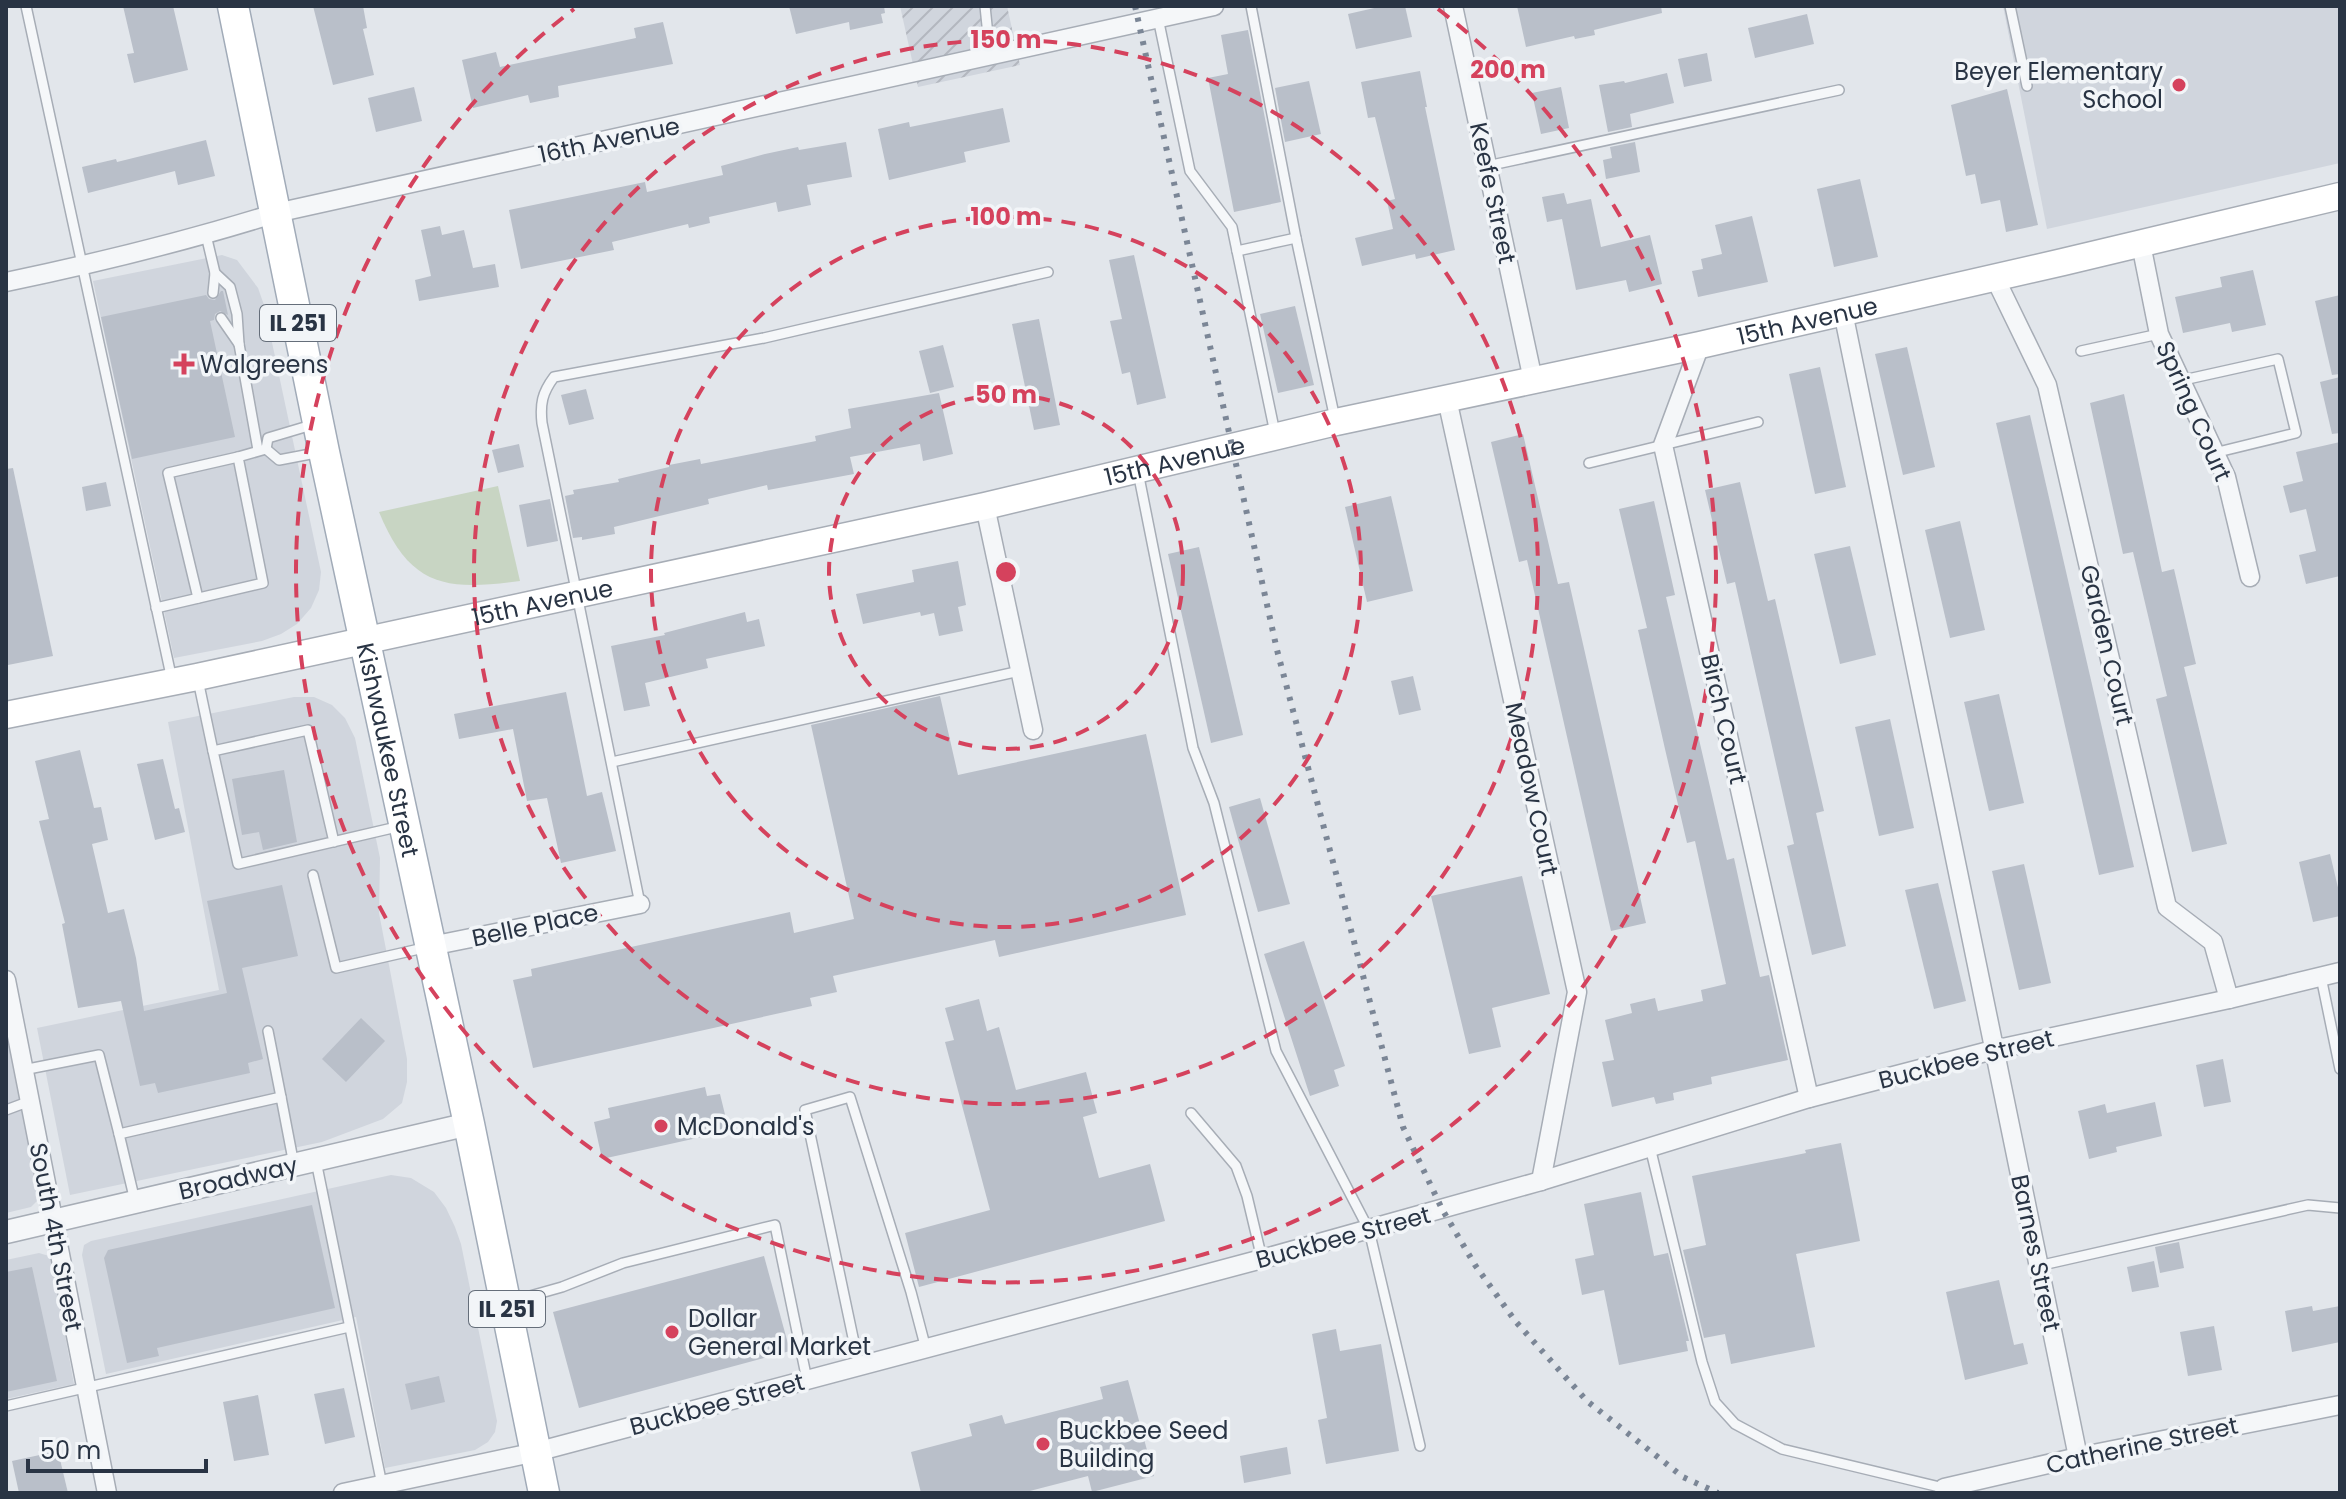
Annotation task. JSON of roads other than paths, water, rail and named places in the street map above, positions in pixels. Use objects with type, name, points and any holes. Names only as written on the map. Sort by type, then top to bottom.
[{"type":"main road","name":"Kishwaukee Street","points":[[233,6],[544,1493]]},
{"type":"main road","name":"15th Avenue","points":[[6,715],[985,506],[1336,422],[1700,345],[2340,196]]},
{"type":"street","name":"16th Avenue","points":[[6,282],[206,235],[276,213],[1214,6]]},
{"type":"street","name":"Keefe Street","points":[[1453,6],[1533,380]]},
{"type":"street","name":"Spring Court","points":[[2141,244],[2159,334],[2226,477],[2250,577]]},
{"type":"street","name":"Garden Court","points":[[1995,278],[2047,385],[2167,907],[2213,942],[2229,999]]},
{"type":"street","points":[[1843,312],[1993,1050]]},
{"type":"street","points":[[1663,445],[1700,345]]},
{"type":"street","name":"Meadow Court","points":[[1447,399],[1577,992],[1541,1181]]},
{"type":"street","name":"Birch Court","points":[[1663,445],[1809,1098]]},
{"type":"street","points":[[985,506],[1033,730]]},
{"type":"street","name":"Belle Place","points":[[431,946],[640,904]]},
{"type":"street","name":"Buckbee Street","points":[[343,1493],[536,1452],[1262,1259],[1541,1181],[1809,1098],[1993,1050],[2340,972]]},
{"type":"street","name":"South 4th Street","points":[[6,980],[107,1493]]},
{"type":"street","name":"Barnes Street","points":[[1993,1050],[2078,1457]]},
{"type":"street","name":"Broadway","points":[[6,1232],[469,1124]]},
{"type":"street","name":"Catherine Street","points":[[1944,1488],[2078,1457],[2340,1405]]},
{"type":"lane","points":[[26,6],[156,608],[213,751],[238,864],[404,825]]},
{"type":"lane","points":[[985,6],[990,55]]},
{"type":"lane","points":[[1251,6],[1336,422]]},
{"type":"lane","points":[[2010,6],[2027,86]]},
{"type":"lane","points":[[1158,18],[1190,171],[1232,227],[1276,436]]},
{"type":"lane","points":[[1487,166],[1839,90]]},
{"type":"lane","points":[[206,235],[215,273],[213,293]]},
{"type":"lane","points":[[1237,251],[1296,238]]},
{"type":"lane","points":[[640,904],[541,414],[544,390],[554,377],[764,338],[1048,272]]},
{"type":"lane","points":[[215,273],[230,287],[262,449],[279,460],[321,438]]},
{"type":"lane","points":[[221,318],[239,344]]},
{"type":"lane","points":[[2081,351],[2159,334]]},
{"type":"lane","points":[[2179,381],[2278,359],[2296,433],[2214,453]]},
{"type":"lane","points":[[1589,463],[1758,422]]},
{"type":"lane","points":[[198,598],[168,473],[262,449],[268,438],[321,438]]},
{"type":"lane","points":[[156,608],[263,583],[238,457]]},
{"type":"lane","points":[[1137,469],[1193,748],[1214,803],[1276,1051],[1369,1230],[1420,1446]]},
{"type":"lane","points":[[612,762],[1020,671]]},
{"type":"lane","points":[[213,751],[308,730],[334,842]]},
{"type":"lane","points":[[313,875],[336,968],[431,946]]},
{"type":"lane","points":[[2321,977],[2340,1069]]},
{"type":"lane","points":[[268,1031],[281,1097],[305,1163],[349,1327],[382,1485]]},
{"type":"lane","points":[[23,1070],[99,1055],[135,1202]]},
{"type":"lane","points":[[119,1134],[281,1097]]},
{"type":"lane","points":[[859,1366],[805,1110],[850,1097],[926,1349]]},
{"type":"lane","points":[[6,1110],[30,1101]]},
{"type":"lane","points":[[1191,1113],[1236,1166],[1247,1196],[1262,1259]]},
{"type":"lane","points":[[1650,1147],[1702,1362],[1715,1402],[1735,1424],[1782,1449],[1944,1488]]},
{"type":"lane","points":[[2038,1266],[2308,1205],[2340,1208]]},
{"type":"lane","points":[[506,1302],[562,1287],[623,1263],[775,1225],[807,1380]]},
{"type":"lane","points":[[6,1406],[349,1327]]},
{"type":"railway","points":[[1135,6],[1277,650],[1403,1127],[1442,1209],[1475,1265],[1516,1322],[1587,1401],[1683,1477],[1718,1493]]},
{"type":"place","name":"Beyer Elementary School","points":[[2179,85]]},
{"type":"place","name":"Walgreens","points":[[184,364]]},
{"type":"place","name":"McDonald's","points":[[661,1126]]},
{"type":"place","name":"Dollar General Market","points":[[672,1332]]},
{"type":"place","name":"Buckbee Seed Building","points":[[1043,1444]]}]
